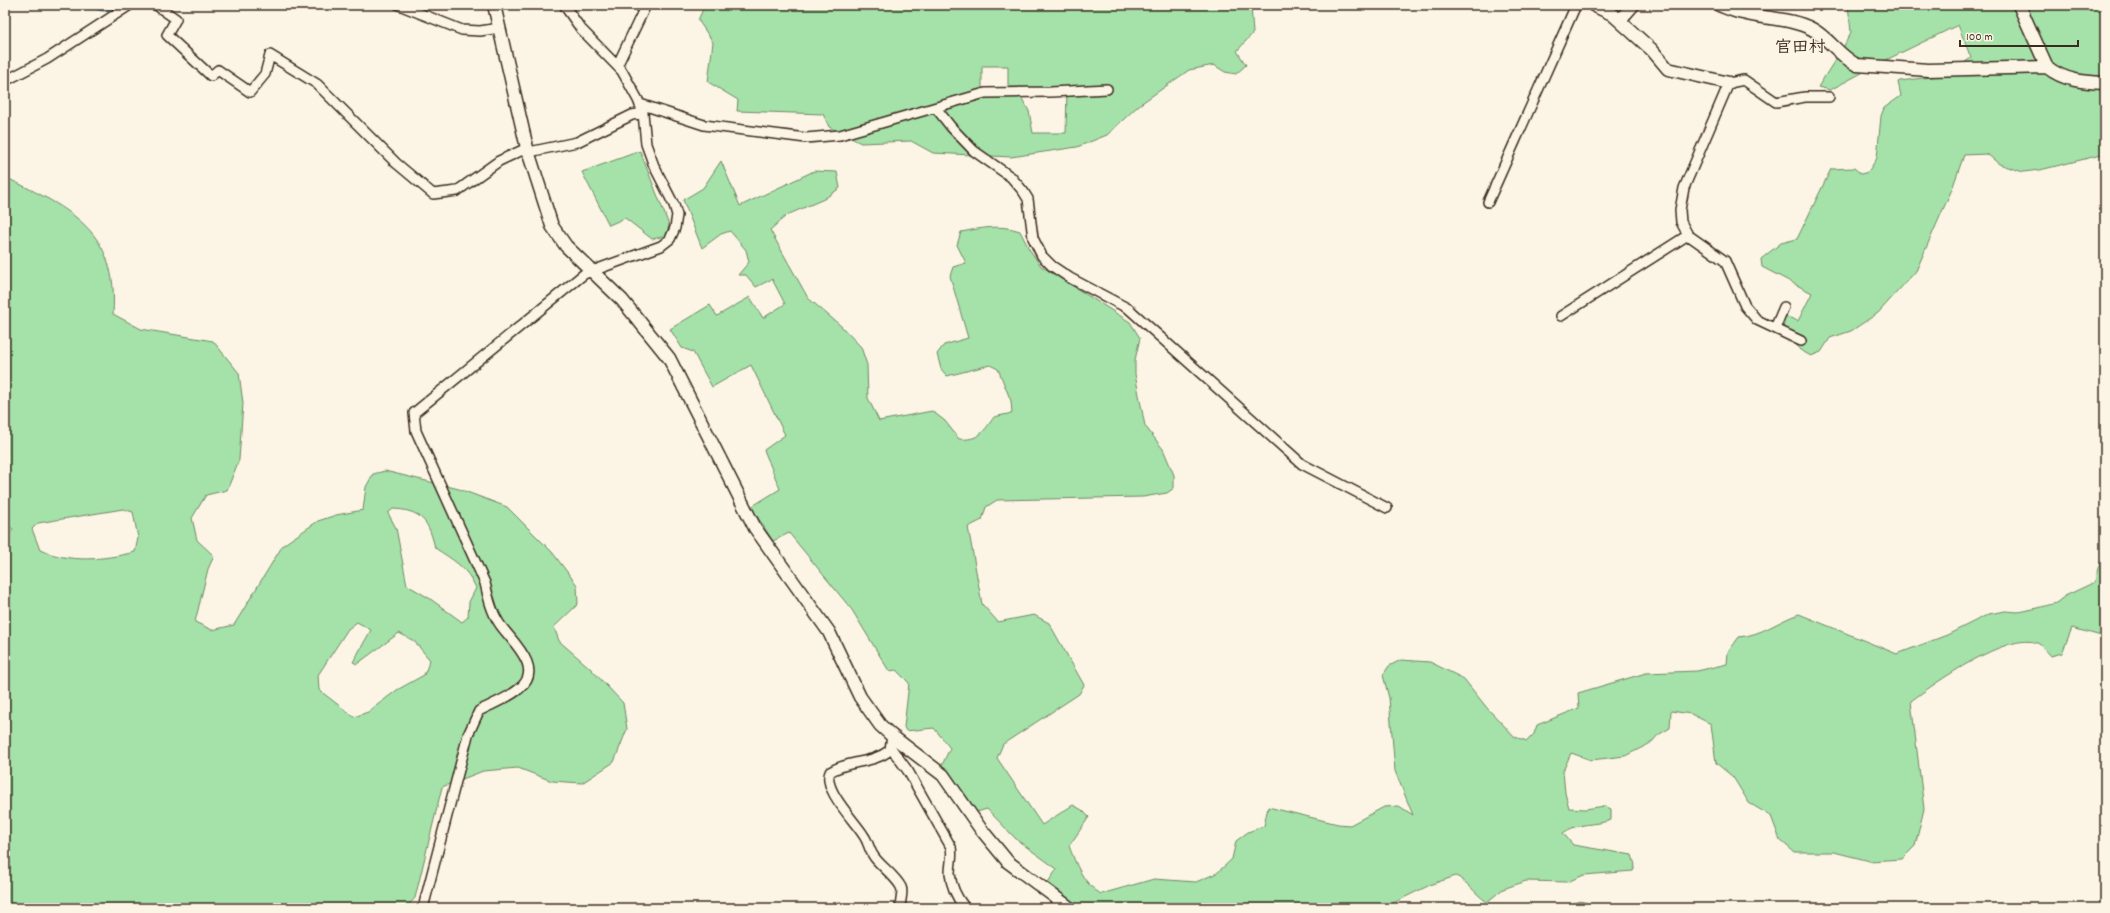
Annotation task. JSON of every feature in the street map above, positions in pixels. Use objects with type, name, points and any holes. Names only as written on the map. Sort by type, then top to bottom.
[{"type":"street","points":[[5,80],[47,59],[130,5]]},
{"type":"street","points":[[156,5],[176,19],[167,35],[211,76],[218,70],[250,92],[265,74],[270,56],[316,84],[396,163],[433,194],[457,191],[499,161],[528,150],[577,142],[632,115],[641,109],[704,125],[777,136],[806,138],[840,135],[985,93],[1085,91],[1106,88]]},
{"type":"street","points":[[399,5],[462,30],[480,31],[500,28]]},
{"type":"street","points":[[494,5],[528,150],[552,226],[566,246],[622,300],[669,358],[755,528],[829,632],[860,697],[891,742],[951,847],[952,854],[950,872],[952,884],[956,897],[964,908]]},
{"type":"street","points":[[423,908],[468,735],[476,715],[479,710],[520,688],[528,677],[529,671],[527,663],[518,648],[498,623],[489,601],[485,582],[416,431],[414,413],[584,274],[661,246],[670,239],[675,228],[677,215],[674,205],[654,166],[646,144],[641,109],[622,71],[581,28],[564,5]]},
{"type":"street","points":[[617,66],[646,5]]},
{"type":"street","points":[[1488,202],[1576,5]]},
{"type":"street","points":[[1593,5],[1612,14],[1620,20],[1652,50],[1668,69],[1729,83],[1744,80],[1776,102],[1806,97],[1829,97]]},
{"type":"street","points":[[1620,20],[1633,5]]},
{"type":"street","points":[[1719,5],[1742,13],[1786,20],[1811,28],[1826,38],[1851,63],[1857,66],[1928,70],[2047,67]]},
{"type":"street","points":[[2019,5],[2047,67],[2053,72],[2070,79],[2105,83]]},
{"type":"street","points":[[1729,83],[1684,188],[1680,210],[1681,222],[1688,235],[1725,262],[1745,306],[1757,320],[1801,341]]},
{"type":"street","points":[[936,108],[951,127],[974,151],[1011,177],[1023,191],[1028,199],[1033,238],[1042,256],[1052,266],[1070,278],[1129,309],[1302,464],[1387,508]]},
{"type":"street","points":[[1561,316],[1688,235]]},
{"type":"street","points":[[1774,328],[1784,307]]},
{"type":"street","points":[[891,742],[884,755],[837,767],[830,772],[828,782],[833,793],[866,838],[868,849],[896,880],[902,889],[901,908]]},
{"type":"street","points":[[891,742],[943,775],[980,828],[1008,862],[1070,908]]},
{"type":"green space","points":[[705,5],[1251,5],[1253,33],[1237,51],[1246,65],[1236,74],[1225,72],[1214,65],[1189,70],[1139,105],[1107,135],[1077,147],[1011,157],[933,153],[911,141],[861,143],[829,127],[823,114],[737,111],[738,100],[708,82],[713,42],[698,20]],"holes":[[[982,66],[1008,66],[1008,87],[1067,88],[1066,133],[1033,133],[1029,111],[1021,97],[982,97]]]},
{"type":"green space","points":[[1848,5],[2105,5],[2105,154],[2040,170],[2023,172],[1999,164],[1987,154],[1964,155],[1952,189],[1916,271],[1878,313],[1851,331],[1830,338],[1821,352],[1811,356],[1800,350],[1783,329],[1785,316],[1798,321],[1812,293],[1762,267],[1761,259],[1781,243],[1797,239],[1831,169],[1854,168],[1861,174],[1868,172],[1877,158],[1881,116],[1884,108],[1901,96],[1898,82],[1946,75],[1971,58],[1958,25],[1886,60],[1830,90],[1818,87],[1844,46],[1851,32]]},
{"type":"green space","points":[[640,151],[669,225],[666,236],[652,239],[625,218],[609,225],[582,172]]},
{"type":"green space","points":[[721,161],[740,206],[814,171],[837,172],[840,188],[824,199],[787,215],[770,230],[808,298],[841,326],[861,347],[867,365],[868,398],[879,421],[932,411],[945,421],[959,439],[966,439],[976,437],[984,431],[994,417],[1012,413],[1011,401],[998,369],[990,365],[947,376],[941,369],[937,354],[944,345],[968,338],[950,276],[953,267],[966,263],[957,245],[961,232],[998,227],[1020,231],[1029,249],[1041,266],[1130,322],[1140,338],[1135,360],[1135,374],[1145,426],[1163,449],[1174,475],[1174,488],[1167,493],[1143,497],[997,500],[986,507],[982,520],[968,527],[982,604],[998,622],[1034,615],[1049,623],[1084,685],[1079,694],[1003,744],[997,758],[1042,825],[1073,805],[1082,810],[1089,817],[1069,846],[1077,866],[1089,885],[1101,894],[1154,879],[1196,882],[1217,873],[1232,859],[1236,841],[1248,832],[1264,826],[1268,807],[1338,824],[1350,825],[1384,807],[1399,806],[1413,815],[1395,771],[1389,698],[1383,675],[1389,666],[1401,660],[1430,662],[1464,679],[1487,708],[1515,737],[1527,741],[1534,734],[1537,725],[1579,708],[1578,693],[1646,673],[1697,671],[1727,664],[1728,652],[1739,637],[1763,631],[1799,614],[1897,654],[1947,635],[1989,614],[2005,611],[2018,612],[2056,603],[2065,596],[2095,582],[2098,568],[2105,555],[2105,637],[2072,628],[2062,653],[2051,656],[2037,643],[2024,641],[2008,644],[1972,661],[1911,701],[1924,809],[1915,846],[1902,859],[1870,861],[1834,852],[1794,852],[1780,840],[1771,816],[1749,803],[1733,777],[1716,763],[1711,724],[1691,714],[1671,711],[1670,728],[1658,735],[1651,743],[1625,756],[1591,760],[1571,753],[1563,771],[1565,793],[1569,808],[1585,809],[1605,806],[1611,809],[1611,820],[1574,827],[1563,833],[1573,845],[1632,855],[1635,865],[1633,871],[1584,875],[1567,882],[1526,881],[1503,889],[1487,902],[1464,881],[1456,876],[1432,884],[1383,908],[1062,908],[1040,894],[1057,869],[1017,840],[987,809],[963,816],[937,776],[950,748],[934,728],[906,731],[904,727],[909,683],[896,670],[889,671],[852,610],[789,533],[773,541],[751,507],[780,489],[764,450],[785,435],[751,365],[712,387],[693,352],[682,348],[670,329],[710,305],[717,316],[750,297],[763,318],[785,304],[772,279],[756,287],[746,275],[738,275],[749,262],[746,250],[730,231],[721,234],[702,248],[683,200],[703,188]]},
{"type":"green space","points":[[5,177],[51,200],[86,226],[99,243],[108,262],[113,286],[113,314],[141,329],[213,341],[239,373],[243,403],[239,460],[227,490],[206,495],[192,518],[197,540],[214,556],[208,569],[195,622],[212,630],[234,625],[283,545],[318,521],[336,515],[363,510],[366,487],[373,474],[385,471],[459,489],[507,507],[552,552],[577,585],[578,604],[554,627],[559,641],[590,668],[623,703],[627,729],[614,762],[582,783],[552,781],[518,768],[483,771],[442,787],[415,898],[406,908],[5,908],[5,541],[13,529],[5,524]],"holes":[[[123,509],[133,512],[138,538],[135,552],[123,555],[87,559],[63,557],[51,554],[40,550],[32,529],[38,523]],[[393,509],[403,510],[411,512],[423,519],[430,531],[435,548],[464,569],[476,588],[469,602],[468,617],[462,622],[429,598],[407,585],[396,528],[388,513]],[[357,622],[371,630],[353,662],[357,664],[399,633],[414,641],[430,660],[424,675],[397,690],[368,712],[354,717],[319,690],[318,675],[348,629]]]},
{"type":"green space","points":[[1580,901],[1605,908],[1558,908]]},
{"type":"water","points":[[90,5],[121,5],[113,9],[102,11]]},
{"type":"district","name":"官田村","points":[[1800,49]]}]
